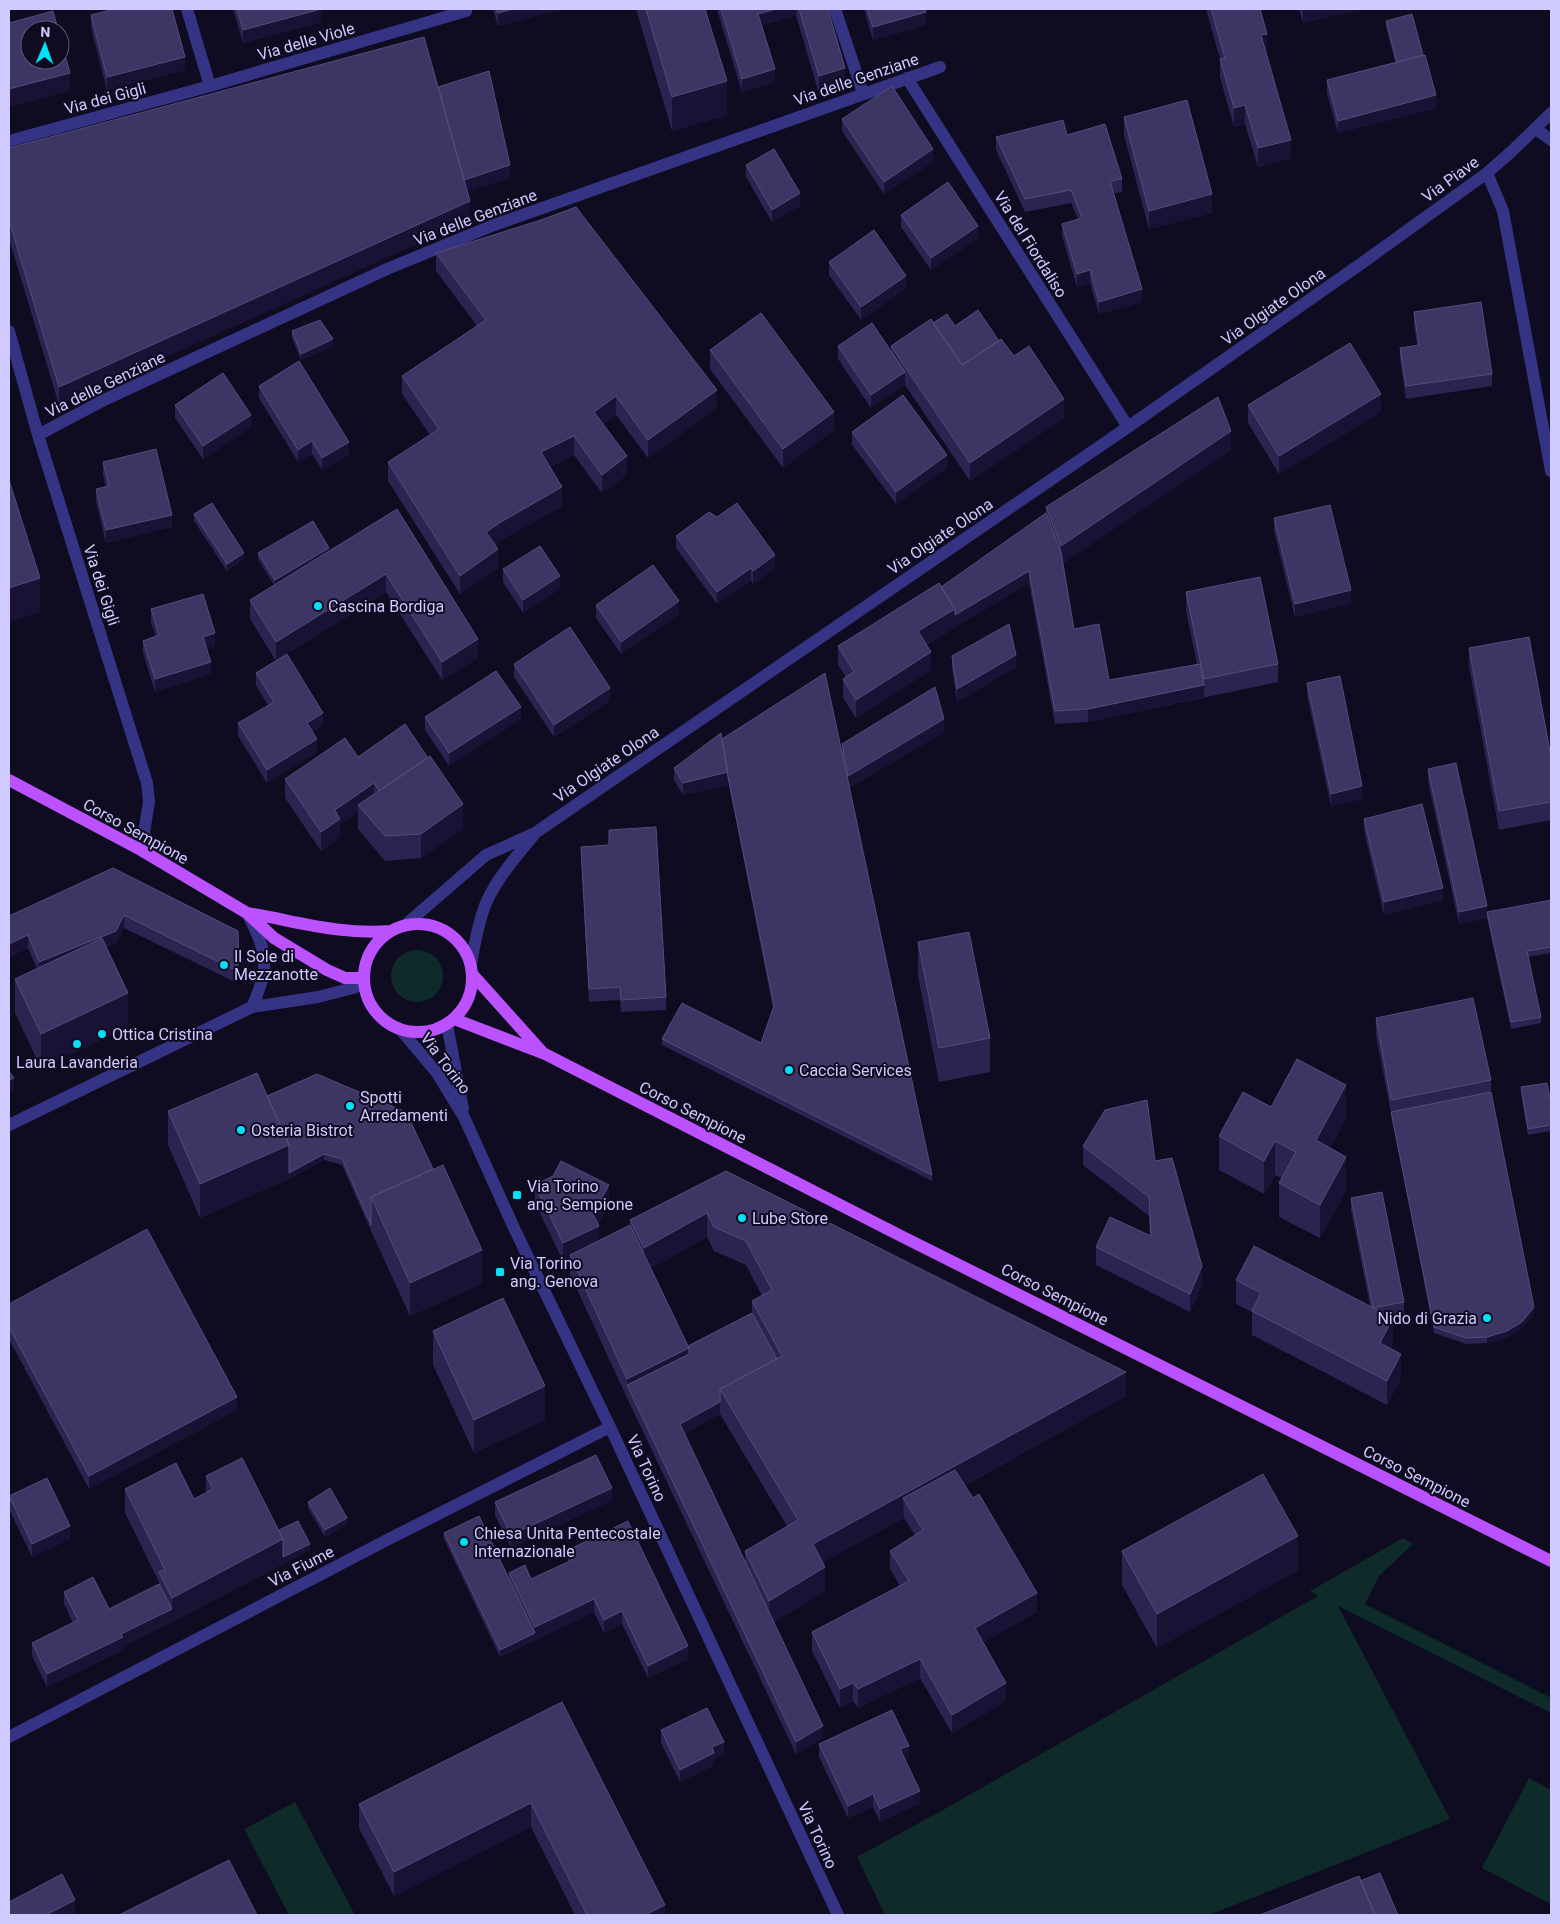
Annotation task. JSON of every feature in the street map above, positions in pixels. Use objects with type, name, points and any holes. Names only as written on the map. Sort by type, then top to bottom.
[{"type":"main road","name":"Corso Sempione","points":[[9,780],[141,850],[247,913],[274,938],[327,970],[345,978],[364,981],[366,962],[372,950],[379,940],[391,931],[404,926],[421,924],[436,926],[448,932],[458,940],[465,950],[472,969],[545,1054]]},
{"type":"main road","name":"Corso Sempione","points":[[247,913],[342,931],[364,933],[391,931]]},
{"type":"main road","points":[[364,981],[368,1000],[376,1012],[387,1022],[400,1029],[414,1032],[429,1032],[450,1022],[469,998],[472,969]]},
{"type":"main road","name":"Corso Sempione","points":[[450,1022],[545,1054],[901,1236],[1551,1562]]},
{"type":"street","points":[[187,9],[210,86]]},
{"type":"street","name":"Via delle Viole","points":[[210,86],[466,11],[466,9]]},
{"type":"street","points":[[835,9],[863,93]]},
{"type":"street","name":"Via delle Genziane","points":[[38,435],[104,400],[405,262],[494,225],[940,67]]},
{"type":"street","name":"Via del Fiordaliso","points":[[907,78],[1128,427]]},
{"type":"street","name":"Via dei Gigli","points":[[9,141],[210,86]]},
{"type":"street","name":"Via Piave","points":[[1362,263],[1487,173],[1551,113]]},
{"type":"street","points":[[1536,129],[1551,140]]},
{"type":"street","points":[[1487,173],[1503,211],[1551,471]]},
{"type":"street","name":"Via Olgiate Olona","points":[[404,926],[486,855],[535,833],[1128,427],[1362,263]]},
{"type":"street","name":"Via dei Gigli","points":[[9,331],[38,435],[147,783],[149,802],[141,850]]},
{"type":"street","name":"Via Olgiate Olona","points":[[472,969],[477,932],[486,903],[505,872],[535,833]]},
{"type":"street","points":[[247,913],[257,931],[265,958],[265,971],[261,987],[252,1006]]},
{"type":"street","points":[[9,1125],[252,1006],[337,992],[353,988],[364,981]]},
{"type":"street","name":"Via Torino","points":[[450,1022],[464,1116]]},
{"type":"street","name":"Via Torino","points":[[400,1029],[437,1073],[464,1116],[514,1228],[610,1427],[838,1915]]},
{"type":"street","name":"Via Fiume","points":[[9,1737],[383,1542],[610,1427]]},
{"type":"green space","points":[[417,950],[427,952],[435,958],[441,966],[443,976],[441,986],[435,994],[427,1000],[417,1002],[407,1000],[399,994],[393,986],[391,976],[393,966],[399,958],[407,952]]},
{"type":"green space","points":[[1403,1538],[1413,1544],[1379,1576],[1365,1604],[1551,1698],[1551,1713],[1338,1606],[1450,1819],[1209,1915],[885,1915],[857,1857],[1318,1596],[1310,1591]]},
{"type":"green space","points":[[1529,1778],[1551,1790],[1551,1904],[1482,1868]]},
{"type":"green space","points":[[295,1802],[355,1915],[289,1915],[244,1829]]},
{"type":"building","points":[[115,9],[172,9],[185,57],[107,77],[91,15]]},
{"type":"building","points":[[237,9],[321,9],[243,30]]},
{"type":"building","points":[[496,9],[513,9],[498,13]]},
{"type":"building","points":[[646,9],[705,9],[727,81],[672,97]]},
{"type":"building","points":[[721,9],[776,9],[758,14],[775,69],[742,79]]},
{"type":"building","points":[[799,9],[828,9],[845,68],[819,76]]},
{"type":"building","points":[[867,9],[925,9],[926,12],[873,27]]},
{"type":"building","points":[[1211,9],[1260,9],[1267,34],[1261,35],[1291,140],[1258,148],[1245,105],[1234,108],[1220,59],[1225,58]]},
{"type":"building","points":[[53,11],[55,20],[20,20]]},
{"type":"building","points":[[1412,14],[1423,55],[1397,62],[1386,21]]},
{"type":"building","points":[[20,20],[20,70],[69,70],[70,73],[9,89],[9,23]]},
{"type":"building","points":[[424,37],[470,201],[59,387],[9,220],[9,148]]},
{"type":"building","points":[[1425,55],[1436,95],[1338,121],[1327,80]]},
{"type":"building","points":[[489,71],[510,165],[464,180],[438,87]]},
{"type":"building","points":[[892,86],[933,149],[884,182],[842,119]]},
{"type":"building","points":[[1187,100],[1212,194],[1149,211],[1124,117]]},
{"type":"building","points":[[1063,120],[1067,135],[1105,124],[1122,179],[1110,181],[1142,289],[1099,302],[1090,270],[1077,274],[1062,224],[1082,218],[1071,190],[1025,199],[996,137]]},
{"type":"building","points":[[774,149],[800,193],[772,210],[746,165]]},
{"type":"building","points":[[948,182],[978,226],[931,258],[901,215]]},
{"type":"building","points":[[576,207],[717,390],[648,440],[616,396],[594,412],[627,456],[602,475],[574,436],[541,452],[562,487],[486,532],[498,549],[460,576],[388,462],[439,429],[402,376],[486,320],[436,253]]},
{"type":"building","points":[[874,230],[906,276],[861,307],[829,262]]},
{"type":"building","points":[[1481,302],[1492,374],[1406,386],[1400,348],[1419,345],[1414,312]]},
{"type":"building","points":[[978,310],[999,341],[962,365],[933,323],[947,314],[955,326]]},
{"type":"building","points":[[761,313],[834,412],[783,449],[710,350]]},
{"type":"building","points":[[931,319],[962,365],[1001,339],[1014,356],[1029,346],[1064,399],[970,463],[891,346]]},
{"type":"building","points":[[320,320],[333,339],[301,354],[292,331]]},
{"type":"building","points":[[872,323],[905,372],[871,395],[838,346]]},
{"type":"building","points":[[1350,343],[1381,394],[1279,456],[1248,405]]},
{"type":"building","points":[[299,361],[349,442],[322,458],[312,441],[298,450],[259,386]]},
{"type":"building","points":[[223,373],[251,415],[203,446],[175,405]]},
{"type":"building","points":[[903,395],[947,455],[896,492],[852,432]]},
{"type":"building","points":[[1218,397],[1231,431],[1061,546],[1046,507]]},
{"type":"building","points":[[156,449],[172,515],[106,530],[96,489],[109,486],[103,462]]},
{"type":"building","points":[[9,480],[40,578],[9,588]]},
{"type":"building","points":[[212,503],[244,553],[227,564],[194,514]]},
{"type":"building","points":[[737,503],[775,555],[753,571],[751,568],[717,592],[676,536],[709,512],[717,517]]},
{"type":"building","points":[[1330,505],[1351,590],[1295,604],[1274,518]]},
{"type":"building","name":"Cascina Bordiga","points":[[397,509],[478,639],[442,662],[386,574],[276,642],[250,600]]},
{"type":"building","points":[[1046,513],[1061,552],[1074,629],[1099,624],[1109,680],[1200,664],[1204,685],[1088,709],[1055,711],[1029,571],[955,615],[955,609],[941,587]]},
{"type":"building","points":[[313,521],[329,548],[275,580],[258,553]]},
{"type":"building","points":[[540,546],[560,576],[523,600],[503,569]]},
{"type":"building","points":[[653,565],[679,601],[621,642],[596,605]]},
{"type":"building","points":[[1260,577],[1278,664],[1204,679],[1186,592]]},
{"type":"building","points":[[939,583],[955,609],[918,631],[931,652],[856,700],[843,679],[854,672],[838,646]]},
{"type":"building","points":[[203,594],[215,633],[203,637],[211,662],[155,679],[143,641],[159,635],[151,609]]},
{"type":"building","points":[[1009,624],[1016,655],[957,689],[952,656]]},
{"type":"building","points":[[570,627],[610,688],[554,725],[514,664]]},
{"type":"building","points":[[1529,637],[1551,757],[1551,802],[1499,811],[1469,648]]},
{"type":"building","points":[[287,654],[323,713],[307,723],[317,739],[267,770],[238,723],[274,702],[256,673]]},
{"type":"building","points":[[496,671],[521,707],[449,753],[425,717]]},
{"type":"building","points":[[825,673],[932,1175],[662,1039],[682,1003],[761,1043],[774,1006],[722,739]]},
{"type":"building","points":[[1340,676],[1362,786],[1331,794],[1307,683]]},
{"type":"building","points":[[935,687],[944,719],[848,776],[842,744]]},
{"type":"building","points":[[405,724],[428,758],[379,791],[374,783],[335,810],[340,819],[321,832],[285,779],[345,738],[358,757]]},
{"type":"building","points":[[721,733],[728,772],[683,783],[674,768]]},
{"type":"building","points":[[430,756],[463,804],[421,834],[385,836],[358,805]]},
{"type":"building","points":[[1456,763],[1487,906],[1459,912],[1428,769]]},
{"type":"building","points":[[1422,804],[1443,888],[1384,902],[1364,819]]},
{"type":"building","points":[[656,827],[666,997],[621,1000],[620,987],[589,989],[581,847],[609,845],[609,830]]},
{"type":"building","points":[[113,868],[238,931],[239,964],[233,969],[124,915],[116,931],[39,962],[28,935],[9,944],[9,916]]},
{"type":"building","points":[[1551,900],[1551,947],[1527,951],[1541,1017],[1511,1022],[1487,912]]},
{"type":"building","points":[[969,932],[990,1038],[939,1048],[918,942]]},
{"type":"building","points":[[102,938],[128,993],[41,1034],[15,979]]},
{"type":"building","points":[[1473,998],[1491,1080],[1391,1100],[1376,1018]]},
{"type":"building","points":[[1297,1059],[1346,1085],[1316,1140],[1346,1157],[1320,1205],[1279,1183],[1296,1152],[1275,1141],[1264,1161],[1219,1136],[1243,1092],[1271,1107]]},
{"type":"building","points":[[9,1071],[14,1078],[9,1080]]},
{"type":"building","points":[[257,1073],[289,1145],[200,1184],[168,1111]]},
{"type":"building","points":[[317,1074],[406,1112],[433,1169],[371,1197],[371,1225],[342,1159],[324,1154],[289,1173],[289,1145],[267,1096]]},
{"type":"building","points":[[1547,1083],[1551,1104],[1551,1125],[1528,1129],[1521,1087]]},
{"type":"building","points":[[1491,1092],[1534,1307],[1522,1322],[1507,1331],[1487,1337],[1466,1338],[1434,1327],[1391,1112]]},
{"type":"building","points":[[1147,1100],[1155,1161],[1172,1158],[1202,1266],[1190,1294],[1096,1247],[1110,1217],[1151,1236],[1149,1197],[1083,1146],[1105,1110]]},
{"type":"building","points":[[561,1161],[609,1185],[593,1214],[599,1226],[563,1243],[535,1185],[553,1176]]},
{"type":"building","points":[[443,1165],[482,1250],[410,1283],[371,1197]]},
{"type":"building","points":[[726,1171],[1126,1372],[813,1544],[825,1567],[769,1601],[745,1551],[798,1520],[720,1389],[782,1356],[752,1301],[772,1290],[746,1241],[714,1227],[707,1213],[644,1248],[630,1220]]},
{"type":"building","points":[[1382,1192],[1404,1302],[1373,1308],[1351,1198]]},
{"type":"building","points":[[630,1225],[689,1348],[627,1379],[570,1255]]},
{"type":"building","points":[[147,1229],[237,1397],[89,1476],[9,1327],[9,1304]]},
{"type":"building","points":[[1254,1246],[1393,1318],[1380,1343],[1401,1354],[1387,1381],[1252,1311],[1261,1293],[1236,1280]]},
{"type":"building","points":[[503,1298],[545,1386],[474,1420],[433,1331]]},
{"type":"building","points":[[752,1313],[777,1359],[720,1389],[720,1402],[680,1424],[823,1726],[796,1742],[627,1385],[689,1354],[688,1346]]},
{"type":"building","points":[[596,1455],[612,1488],[511,1535],[495,1502]]},
{"type":"building","points":[[242,1458],[283,1539],[172,1598],[159,1572],[165,1570],[125,1489],[176,1463],[194,1499],[213,1489],[206,1476]]},
{"type":"building","points":[[955,1470],[973,1498],[979,1494],[1037,1593],[975,1628],[1006,1683],[952,1715],[920,1659],[858,1689],[853,1683],[840,1689],[812,1632],[909,1581],[890,1551],[923,1530],[903,1498]]},
{"type":"building","points":[[1263,1474],[1298,1536],[1157,1614],[1122,1551]]},
{"type":"building","points":[[47,1478],[70,1526],[32,1544],[9,1496]]},
{"type":"building","points":[[330,1488],[347,1518],[325,1530],[308,1502]]},
{"type":"building","points":[[479,1516],[535,1633],[500,1650],[444,1533]]},
{"type":"building","points":[[298,1521],[310,1544],[283,1557],[283,1539],[279,1530]]},
{"type":"building","points":[[628,1521],[688,1646],[648,1666],[622,1611],[604,1620],[594,1599],[535,1627],[509,1573],[525,1565],[531,1579],[572,1560],[568,1550]]},
{"type":"building","points":[[93,1577],[109,1609],[159,1584],[172,1609],[121,1634],[123,1637],[47,1674],[32,1643],[78,1620],[64,1592]]},
{"type":"building","points":[[562,1702],[665,1905],[645,1915],[587,1915],[531,1803],[394,1872],[359,1804]]},
{"type":"building","points":[[707,1708],[724,1742],[712,1747],[714,1753],[680,1770],[661,1730]]},
{"type":"building","points":[[892,1710],[909,1746],[900,1749],[920,1791],[880,1809],[873,1794],[848,1806],[819,1744]]},
{"type":"building","points":[[229,1860],[257,1915],[119,1915]]},
{"type":"building","points":[[1380,1873],[1398,1915],[1375,1915],[1360,1881]]},
{"type":"building","points":[[62,1874],[75,1900],[46,1915],[9,1915],[9,1902]]},
{"type":"building","points":[[1359,1876],[1375,1915],[1260,1915]]},
{"type":"place","name":"Cascina Bordiga","points":[[318,606]]},
{"type":"place","name":"Il Sole di Mezzanotte","points":[[224,965]]},
{"type":"place","name":"Ottica Cristina","points":[[102,1034]]},
{"type":"place","name":"Laura Lavanderia","points":[[77,1044]]},
{"type":"place","name":"Caccia Services","points":[[789,1070]]},
{"type":"place","name":"Spotti Arredamenti","points":[[350,1106]]},
{"type":"place","name":"Osteria Bistrot","points":[[241,1130]]},
{"type":"place","name":"Via Torino ang. Sempione","points":[[517,1195]]},
{"type":"place","name":"Lube Store","points":[[742,1218]]},
{"type":"place","name":"Via Torino ang. Genova","points":[[500,1272]]},
{"type":"place","name":"Nido di Grazia","points":[[1487,1318]]},
{"type":"place","name":"Chiesa Unita Pentecostale Internazionale","points":[[464,1542]]}]
